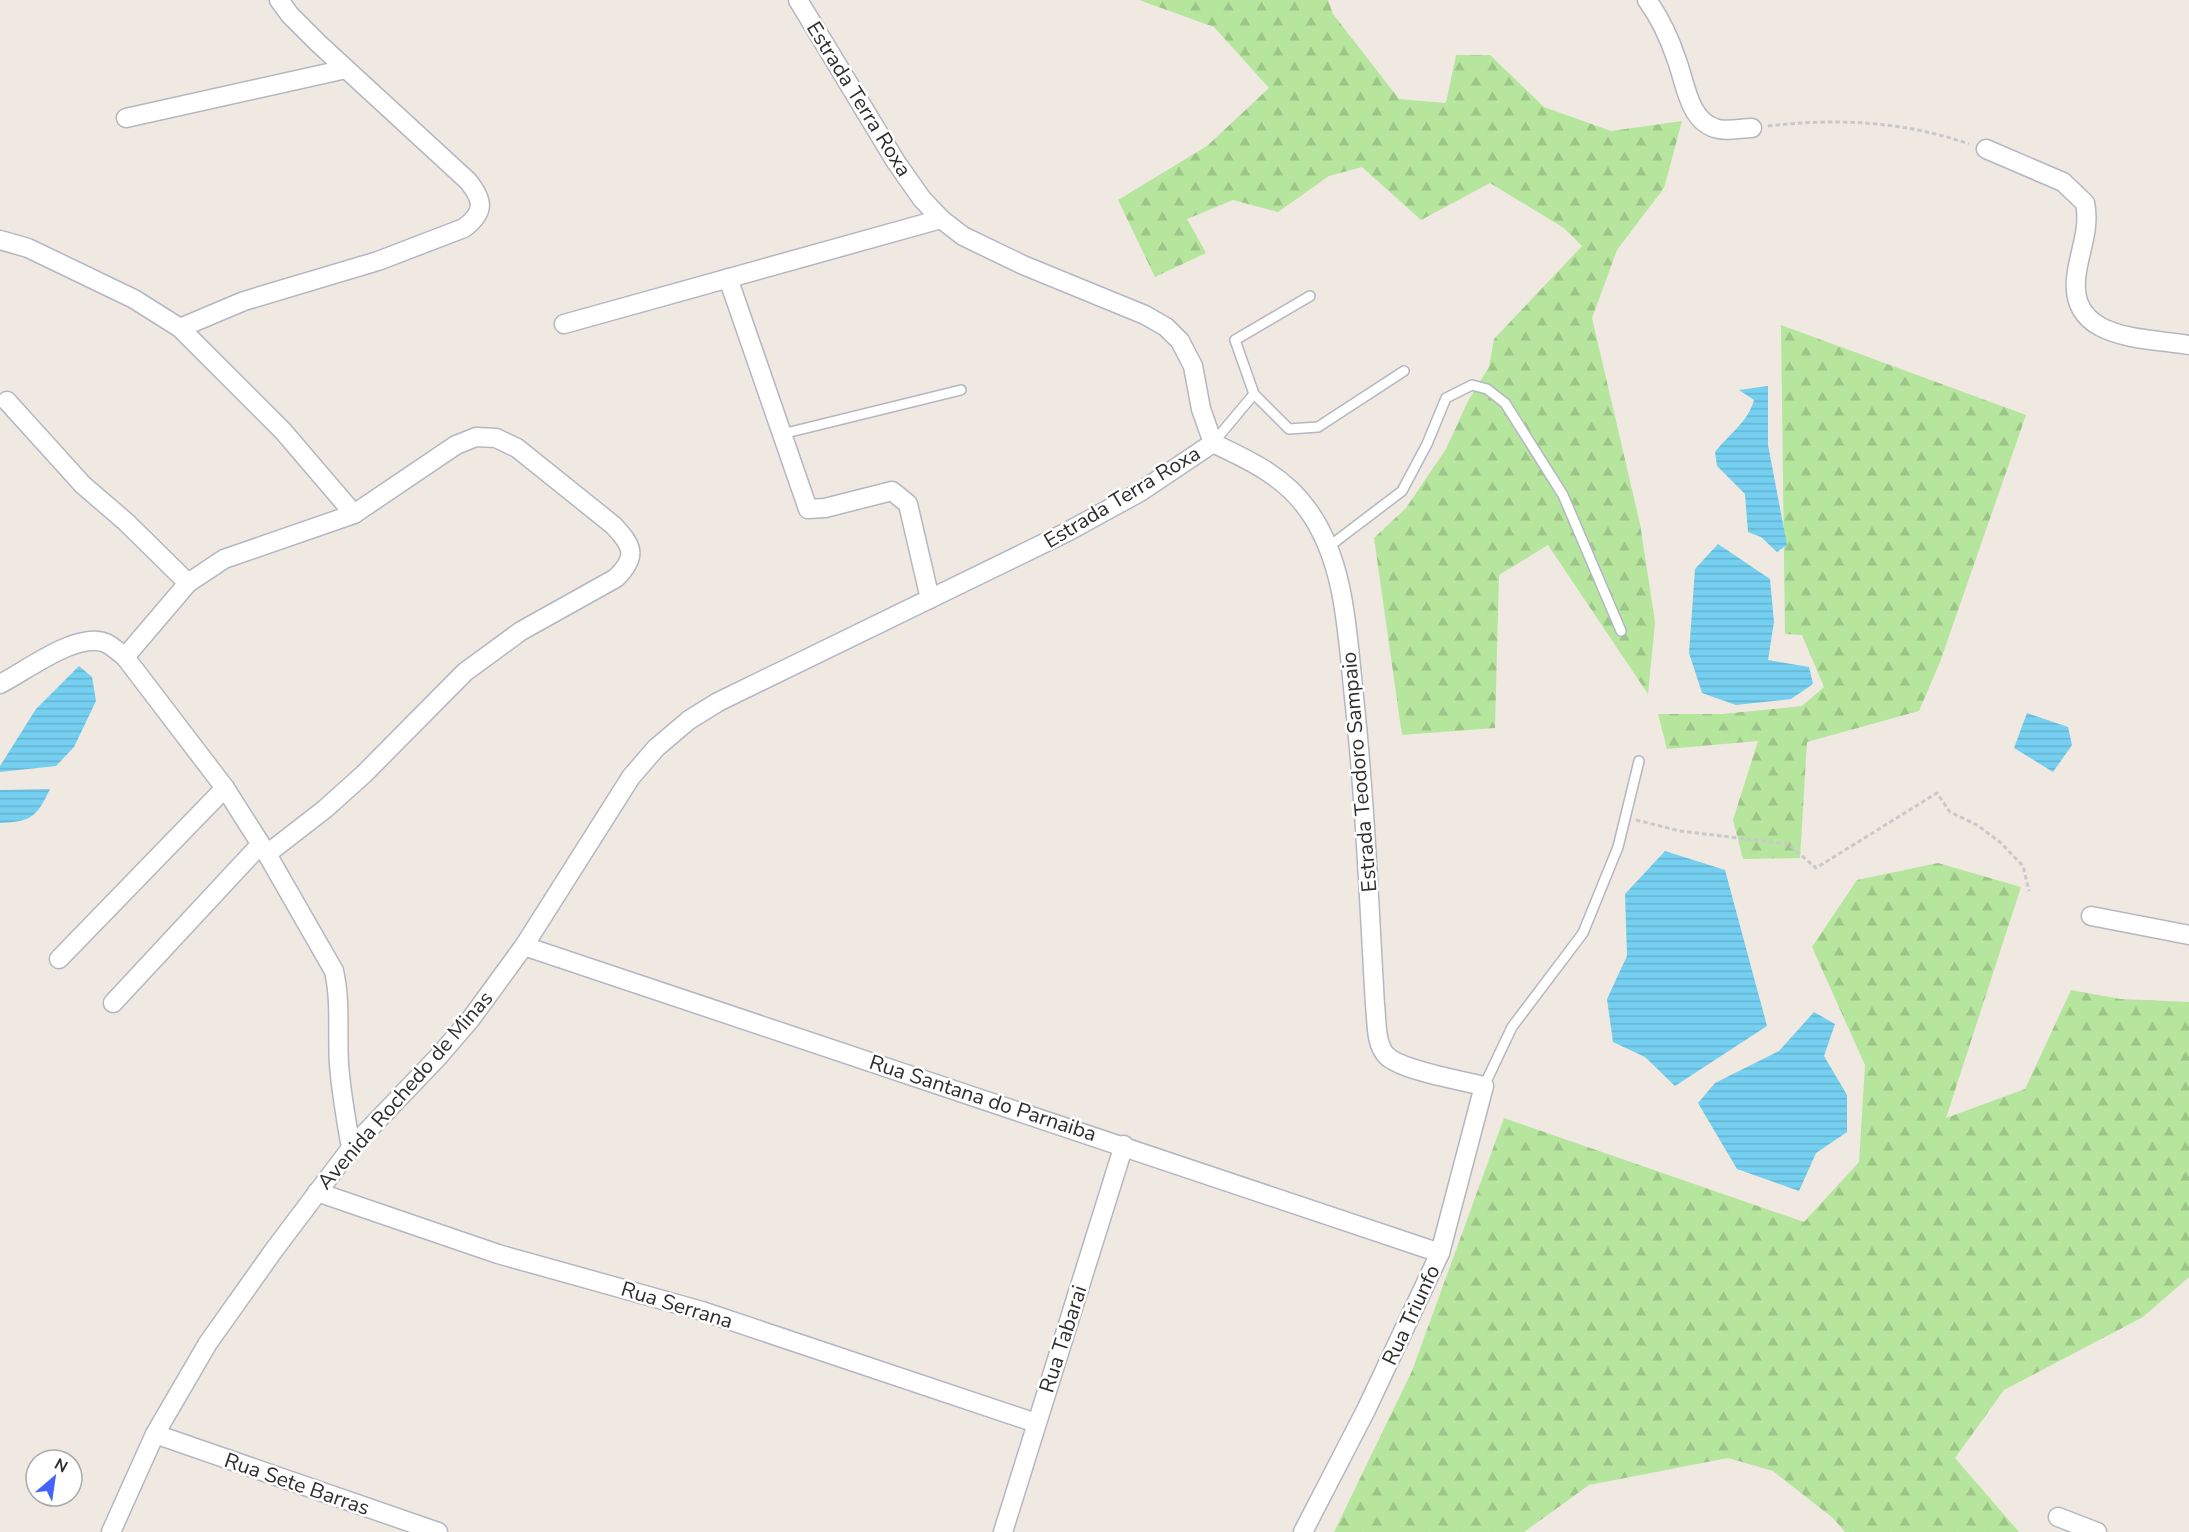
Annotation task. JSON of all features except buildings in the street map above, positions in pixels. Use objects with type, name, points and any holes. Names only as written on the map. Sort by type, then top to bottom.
[{"type":"street","points":[[180,328],[244,302],[378,261],[464,228],[477,219],[481,207],[478,193],[468,181],[346,69],[290,15],[279,0]]},
{"type":"street","points":[[1647,0],[1659,17],[1686,91],[1704,123],[1716,129],[1752,128]]},
{"type":"street","name":"Estrada Terra Roxa","points":[[656,748],[689,720],[718,702],[1036,548],[1140,492],[1213,442],[1201,409],[1193,366],[1180,341],[1166,327],[1023,265],[963,236],[941,219],[922,199],[896,162],[803,4]]},
{"type":"street","points":[[126,118],[346,69]]},
{"type":"street","points":[[1986,149],[2063,183],[2085,202],[2086,232],[2076,274],[2082,310],[2091,323],[2106,332],[2189,345]]},
{"type":"street","points":[[564,324],[941,219]]},
{"type":"street","points":[[0,240],[28,248],[134,299],[180,328],[283,431],[354,514]]},
{"type":"street","points":[[728,278],[808,509],[825,508],[892,491],[908,504],[930,599]]},
{"type":"street","points":[[7,401],[83,485],[126,522],[188,583]]},
{"type":"street","points":[[114,1004],[264,849],[325,808],[364,774],[465,672],[521,631],[616,578],[628,566],[631,553],[626,539],[614,525],[517,448],[496,438],[476,437],[456,445],[354,514],[224,559],[188,583],[125,657]]},
{"type":"street","name":"Estrada Teodoro Sampaio","points":[[1213,442],[1269,471],[1291,489],[1309,511],[1327,548],[1343,593],[1356,710],[1380,1043],[1386,1056],[1403,1065],[1484,1086]]},
{"type":"street","points":[[0,684],[75,643],[94,641],[106,643],[125,657],[225,788],[264,849],[334,971],[339,992],[339,1062],[343,1105],[351,1148]]},
{"type":"street","name":"Avenida Rochedo de Minas","points":[[111,1532],[155,1434],[208,1343],[351,1148],[439,1056],[470,1020],[524,946],[608,811],[656,748]]},
{"type":"street","points":[[60,959],[225,788]]},
{"type":"street","points":[[2091,916],[2189,936]]},
{"type":"street","name":"Rua Santana do Parnaiba","points":[[524,946],[1440,1253]]},
{"type":"street","name":"Rua Triunfo","points":[[1303,1532],[1366,1410],[1440,1253],[1484,1086]]},
{"type":"street","name":"Rua Tabarai","points":[[1003,1532],[1124,1146]]},
{"type":"street","name":"Rua Serrana","points":[[317,1192],[498,1254],[702,1311],[1036,1424]]},
{"type":"street","name":"Rua Sete Barras","points":[[155,1434],[438,1532]]},
{"type":"street","points":[[2058,1518],[2097,1532]]},
{"type":"lane","points":[[1310,296],[1236,340],[1254,394],[1289,429],[1318,427],[1404,372]]},
{"type":"lane","points":[[1327,548],[1402,491],[1427,444],[1446,398],[1472,385],[1487,389],[1505,403],[1563,495],[1621,631]]},
{"type":"lane","points":[[782,434],[961,390]]},
{"type":"lane","points":[[1213,442],[1254,394]]},
{"type":"lane","points":[[1484,1086],[1512,1027],[1583,933],[1601,893],[1626,817],[1639,760]]},
{"type":"path","points":[[1752,128],[1806,122],[1884,123],[1924,130],[1986,149]]},
{"type":"path","points":[[1626,817],[1680,831],[1788,844],[1816,868],[1937,794],[1950,812],[1977,825],[2000,842],[2023,866],[2029,891]]},
{"type":"green space","points":[[1139,0],[1328,0],[1333,14],[1399,99],[1446,103],[1456,55],[1490,55],[1544,107],[1611,131],[1682,121],[1664,188],[1617,250],[1592,318],[1640,524],[1655,622],[1648,694],[1548,545],[1499,575],[1495,728],[1402,735],[1374,538],[1406,508],[1446,449],[1468,401],[1489,367],[1494,339],[1582,246],[1564,228],[1490,183],[1421,220],[1362,167],[1329,176],[1278,212],[1233,200],[1187,219],[1206,253],[1155,277],[1118,200],[1207,146],[1269,88],[1214,27]]},
{"type":"green space","points":[[1781,325],[2026,415],[1940,662],[1919,711],[1807,742],[1800,858],[1743,859],[1733,820],[1758,741],[1667,749],[1658,714],[1722,714],[1802,706],[1824,687],[1802,635],[1785,634]]},
{"type":"green space","points":[[1938,863],[2021,887],[1946,1118],[2025,1089],[2071,990],[2120,999],[2189,1002],[2189,1277],[2143,1317],[2004,1390],[1955,1458],[2019,1532],[1845,1532],[1833,1518],[1773,1471],[1728,1458],[1589,1485],[1524,1532],[1334,1532],[1412,1371],[1504,1118],[1804,1222],[1859,1162],[1865,1065],[1812,947],[1857,880]]},
{"type":"water","points":[[1768,386],[1768,445],[1787,545],[1777,552],[1761,537],[1748,532],[1745,494],[1717,466],[1715,452],[1743,421],[1751,408],[1754,400],[1739,390]]},
{"type":"water","points":[[1718,544],[1770,579],[1774,622],[1768,660],[1809,667],[1813,684],[1791,699],[1736,705],[1702,693],[1689,653],[1695,569]]},
{"type":"water","points":[[79,666],[92,677],[96,701],[74,747],[56,766],[0,772],[0,766],[36,709]]},
{"type":"water","points":[[2027,713],[2068,727],[2072,745],[2053,772],[2014,748]]},
{"type":"water","points":[[50,789],[41,806],[32,816],[19,821],[0,823],[0,790]]},
{"type":"water","points":[[1665,851],[1725,870],[1767,1026],[1675,1086],[1645,1057],[1613,1042],[1607,999],[1627,956],[1625,894]]},
{"type":"water","points":[[1814,1012],[1835,1024],[1824,1056],[1847,1095],[1847,1132],[1816,1153],[1799,1191],[1737,1169],[1698,1103],[1715,1083],[1779,1051]]}]
